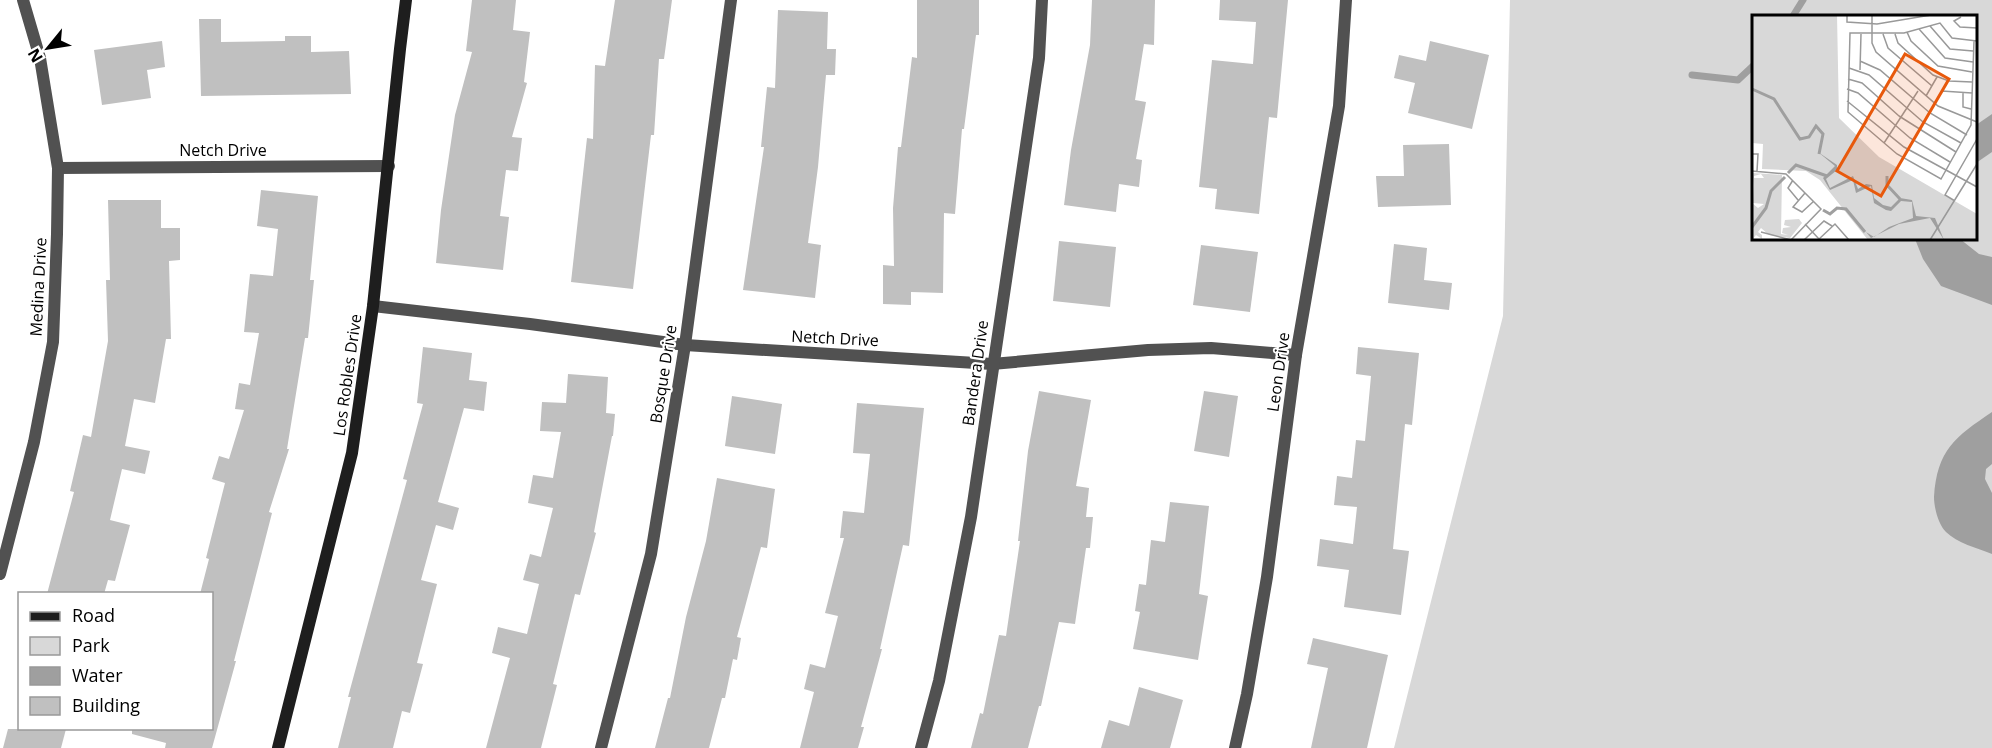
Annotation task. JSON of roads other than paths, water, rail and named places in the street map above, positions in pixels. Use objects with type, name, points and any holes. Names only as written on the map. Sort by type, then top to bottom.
[{"type":"street","name":"Medina Drive","points":[[0,574],[34,442],[53,342],[58,168],[40,58],[23,0]]},
{"type":"street","name":"Los Robles Drive","points":[[278,748],[352,453],[373,306],[406,0]]},
{"type":"street","name":"Bosque Drive","points":[[601,748],[651,554],[685,345],[731,0]]},
{"type":"street","name":"Bandera Drive","points":[[921,748],[939,681],[971,517],[1039,58],[1042,0]]},
{"type":"street","name":"Leon Drive","points":[[1235,748],[1247,694],[1267,577],[1296,355],[1339,106],[1346,0]]},
{"type":"street","name":"Netch Drive","points":[[58,168],[389,166]]},
{"type":"street","name":"Netch Drive","points":[[373,306],[685,345],[992,364],[1148,350],[1211,348],[1296,355]]},
{"type":"water","points":[[1992,114],[1992,152],[1977,162],[1977,124]]},
{"type":"water","points":[[1915,240],[1961,240],[1979,254],[1992,257],[1992,305],[1941,286],[1923,259]]},
{"type":"water","points":[[1992,412],[1992,464],[1986,469],[1985,479],[1992,493],[1992,554],[1961,542],[1946,532],[1937,515],[1934,497],[1939,467],[1950,446],[1958,437]]},
{"type":"waterway","points":[[1794,15],[1803,0]]},
{"type":"waterway","points":[[1692,75],[1738,80],[1752,67]]}]
